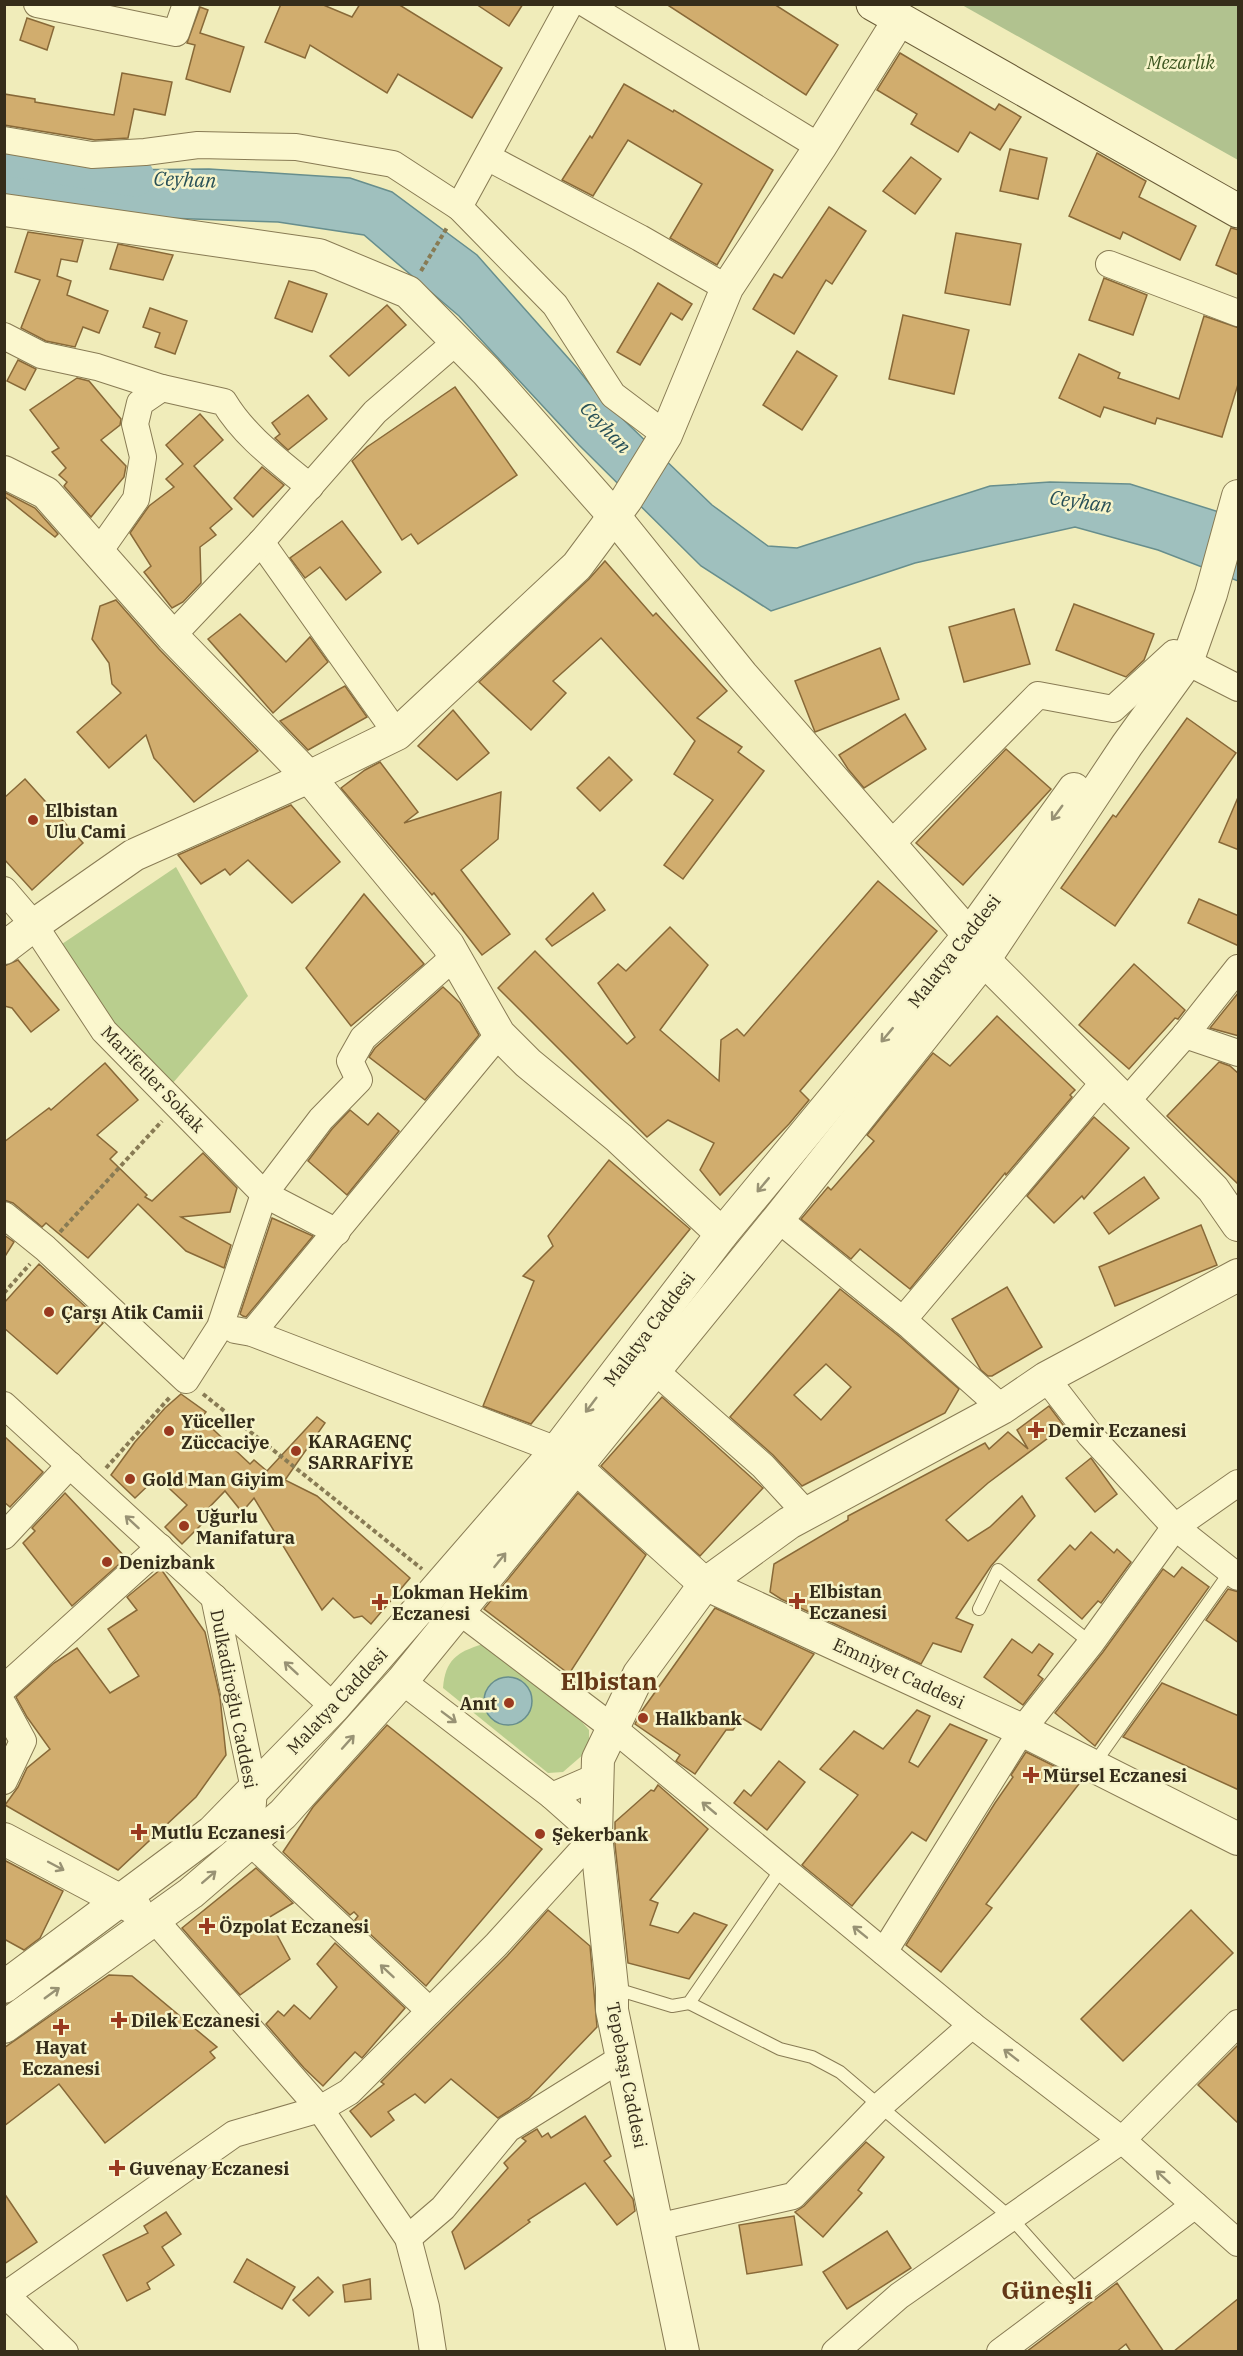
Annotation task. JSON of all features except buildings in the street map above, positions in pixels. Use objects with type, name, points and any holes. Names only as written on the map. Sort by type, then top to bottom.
[{"type":"main road","points":[[886,12],[1239,212]]},
{"type":"street","points":[[37,4],[176,33],[186,4]]},
{"type":"street","points":[[459,207],[570,4]]},
{"type":"street","points":[[586,4],[820,147]]},
{"type":"street","points":[[4,948],[134,855],[309,777],[397,734],[577,566],[620,508],[666,435],[727,288],[820,147],[886,12]]},
{"type":"street","points":[[4,140],[92,155],[145,152],[198,145],[296,147],[393,164],[459,207],[555,305],[613,394],[666,435]]},
{"type":"street","points":[[487,157],[640,238],[727,288]]},
{"type":"street","points":[[4,210],[319,255],[408,292],[620,508],[742,675],[889,846],[977,947],[1213,1189],[1239,1225]]},
{"type":"street","points":[[1109,264],[1239,313]]},
{"type":"street","points":[[4,336],[41,355],[97,367],[162,388],[224,402],[234,417],[263,448],[310,487]]},
{"type":"street","points":[[172,636],[261,542],[375,412],[457,341]]},
{"type":"street","points":[[98,553],[136,499],[143,457],[135,424],[140,403],[162,388]]},
{"type":"street","points":[[4,472],[46,494],[172,636],[309,777],[448,945],[499,1034],[528,1063],[620,1138],[722,1234]]},
{"type":"street","points":[[4,2028],[191,1893],[282,1814],[402,1681],[459,1611],[566,1458],[654,1370],[777,1219],[1127,745],[1181,658],[1211,594],[1237,499]]},
{"type":"street","points":[[261,542],[397,734]]},
{"type":"street","points":[[889,846],[1038,695],[1113,709],[1181,658]]},
{"type":"street","points":[[1181,658],[1239,688]]},
{"type":"street","name":"Marifetler Sokak","points":[[4,890],[34,925],[104,1031],[264,1194],[337,1232]]},
{"type":"street","name":"Malatya Caddesi","points":[[4,1987],[212,1832],[334,1707],[441,1584],[566,1458],[722,1234],[977,947]]},
{"type":"street","points":[[4,1215],[45,1248],[186,1380],[220,1327],[264,1194],[321,1119],[359,1080],[350,1061],[363,1038],[454,957]]},
{"type":"street","points":[[903,1320],[1116,1091],[1185,1035],[1239,968]]},
{"type":"street","points":[[252,1333],[499,1034]]},
{"type":"street","points":[[1185,1035],[1239,1053]]},
{"type":"street","points":[[777,1219],[903,1320],[1002,1408]]},
{"type":"street","points":[[552,1796],[598,1768],[613,1728],[639,1674],[705,1584],[806,1513],[1002,1408],[1046,1378],[1236,1283]]},
{"type":"street","points":[[220,1327],[252,1333],[566,1458]]},
{"type":"street","points":[[654,1370],[763,1466],[806,1513]]},
{"type":"street","points":[[1046,1378],[1090,1435],[1175,1527],[1234,1575]]},
{"type":"street","name":"Dulkadiroğlu Caddesi","points":[[4,1405],[334,1707]]},
{"type":"street","name":"Emniyet Caddesi","points":[[566,1458],[705,1584],[1022,1730],[1239,1839]]},
{"type":"street","points":[[4,1536],[70,1465]]},
{"type":"street","points":[[884,1952],[1022,1730],[1091,1643],[1175,1527],[1239,1483]]},
{"type":"street","points":[[4,1688],[160,1547]]},
{"type":"street","name":"Dulkadiroğlu Caddesi","points":[[214,1597],[254,1789],[250,1842]]},
{"type":"street","points":[[459,1611],[613,1728],[972,2025],[1122,2140],[1239,2243]]},
{"type":"street","points":[[65,2352],[5,2296],[234,2134],[320,2109],[349,2092],[496,1945],[596,1835],[552,1796],[402,1681]]},
{"type":"street","points":[[4,1706],[23,1741],[4,1781]]},
{"type":"street","name":"Tepebaşı Caddesi","points":[[598,1768],[596,1835],[612,1987],[612,2010],[683,2352]]},
{"type":"street","points":[[4,1839],[154,1919],[320,2109],[408,2238],[426,2307],[433,2352]]},
{"type":"street","points":[[250,1842],[430,2011]]},
{"type":"street","points":[[657,2227],[793,2196],[881,2105],[972,2025]]},
{"type":"street","points":[[835,2352],[899,2296],[1122,2140],[1235,2032]]},
{"type":"street","points":[[408,2238],[443,2208],[508,2129],[622,2058]]},
{"type":"street","points":[[1000,2352],[1195,2205]]},
{"type":"lane","points":[[979,1609],[998,1570],[1091,1643]]},
{"type":"lane","points":[[1093,1765],[1234,1575]]},
{"type":"lane","points":[[689,2003],[782,1868]]},
{"type":"lane","points":[[612,1987],[672,2006],[689,2003],[780,2049],[812,2057],[840,2072],[1011,2218],[1078,2293]]},
{"type":"path","points":[[408,292],[459,207]]},
{"type":"path","points":[[4,1293],[177,1105]]},
{"type":"path","points":[[91,1484],[186,1380],[441,1584]]},
{"type":"green space","name":"Mezarlık","points":[[962,5],[1238,5],[1238,160]]},
{"type":"green space","points":[[176,867],[248,996],[172,1084],[107,1021],[62,944]]},
{"type":"green space","points":[[483,1644],[582,1722],[589,1730],[589,1742],[585,1753],[563,1772],[548,1773],[443,1688],[446,1670],[454,1658],[466,1650]]},
{"type":"water","points":[[5,162],[103,170],[209,169],[350,178],[392,192],[477,255],[600,397],[712,505],[768,546],[797,548],[990,486],[1050,482],[1130,484],[1238,518],[1238,581],[1158,550],[1075,527],[915,563],[771,611],[701,566],[579,445],[459,316],[364,235],[278,222],[110,216],[5,201]]},
{"type":"water","points":[[503,1677],[513,1677],[525,1684],[532,1696],[532,1706],[525,1718],[513,1725],[503,1725],[488,1714],[484,1706],[484,1696],[495,1681]]},
{"type":"waterway","name":"Ceyhan","points":[[4,156],[135,177]]},
{"type":"place","name":"Elbistan Ulu Cami","points":[[33,820]]},
{"type":"place","name":"Çarşı Atik Camii","points":[[49,1312]]},
{"type":"place","name":"Demir Eczanesi","points":[[1036,1430]]},
{"type":"place","name":"Yüceller Züccaciye","points":[[169,1431]]},
{"type":"place","name":"KARAGENÇ SARRAFİYE","points":[[296,1451]]},
{"type":"place","name":"Gold Man Giyim","points":[[130,1479]]},
{"type":"place","name":"Uğurlu Manifatura","points":[[184,1526]]},
{"type":"place","name":"Denizbank","points":[[107,1562]]},
{"type":"place","name":"Elbistan Eczanesi","points":[[797,1601]]},
{"type":"place","name":"Lokman Hekim Eczanesi","points":[[380,1602]]},
{"type":"place","name":"Anıt","points":[[509,1703]]},
{"type":"place","name":"Halkbank","points":[[643,1718]]},
{"type":"place","name":"Mürsel Eczanesi","points":[[1031,1775]]},
{"type":"place","name":"Mutlu Eczanesi","points":[[139,1832]]},
{"type":"place","name":"Şekerbank","points":[[540,1834]]},
{"type":"place","name":"Özpolat Eczanesi","points":[[207,1926]]},
{"type":"place","name":"Dilek Eczanesi","points":[[119,2020]]},
{"type":"place","name":"Hayat Eczanesi","points":[[61,2027]]},
{"type":"place","name":"Guvenay Eczanesi","points":[[117,2168]]},
{"type":"district","name":"Elbistan","points":[[609,1681]]},
{"type":"district","name":"Güneşli","points":[[1047,2290]]}]
